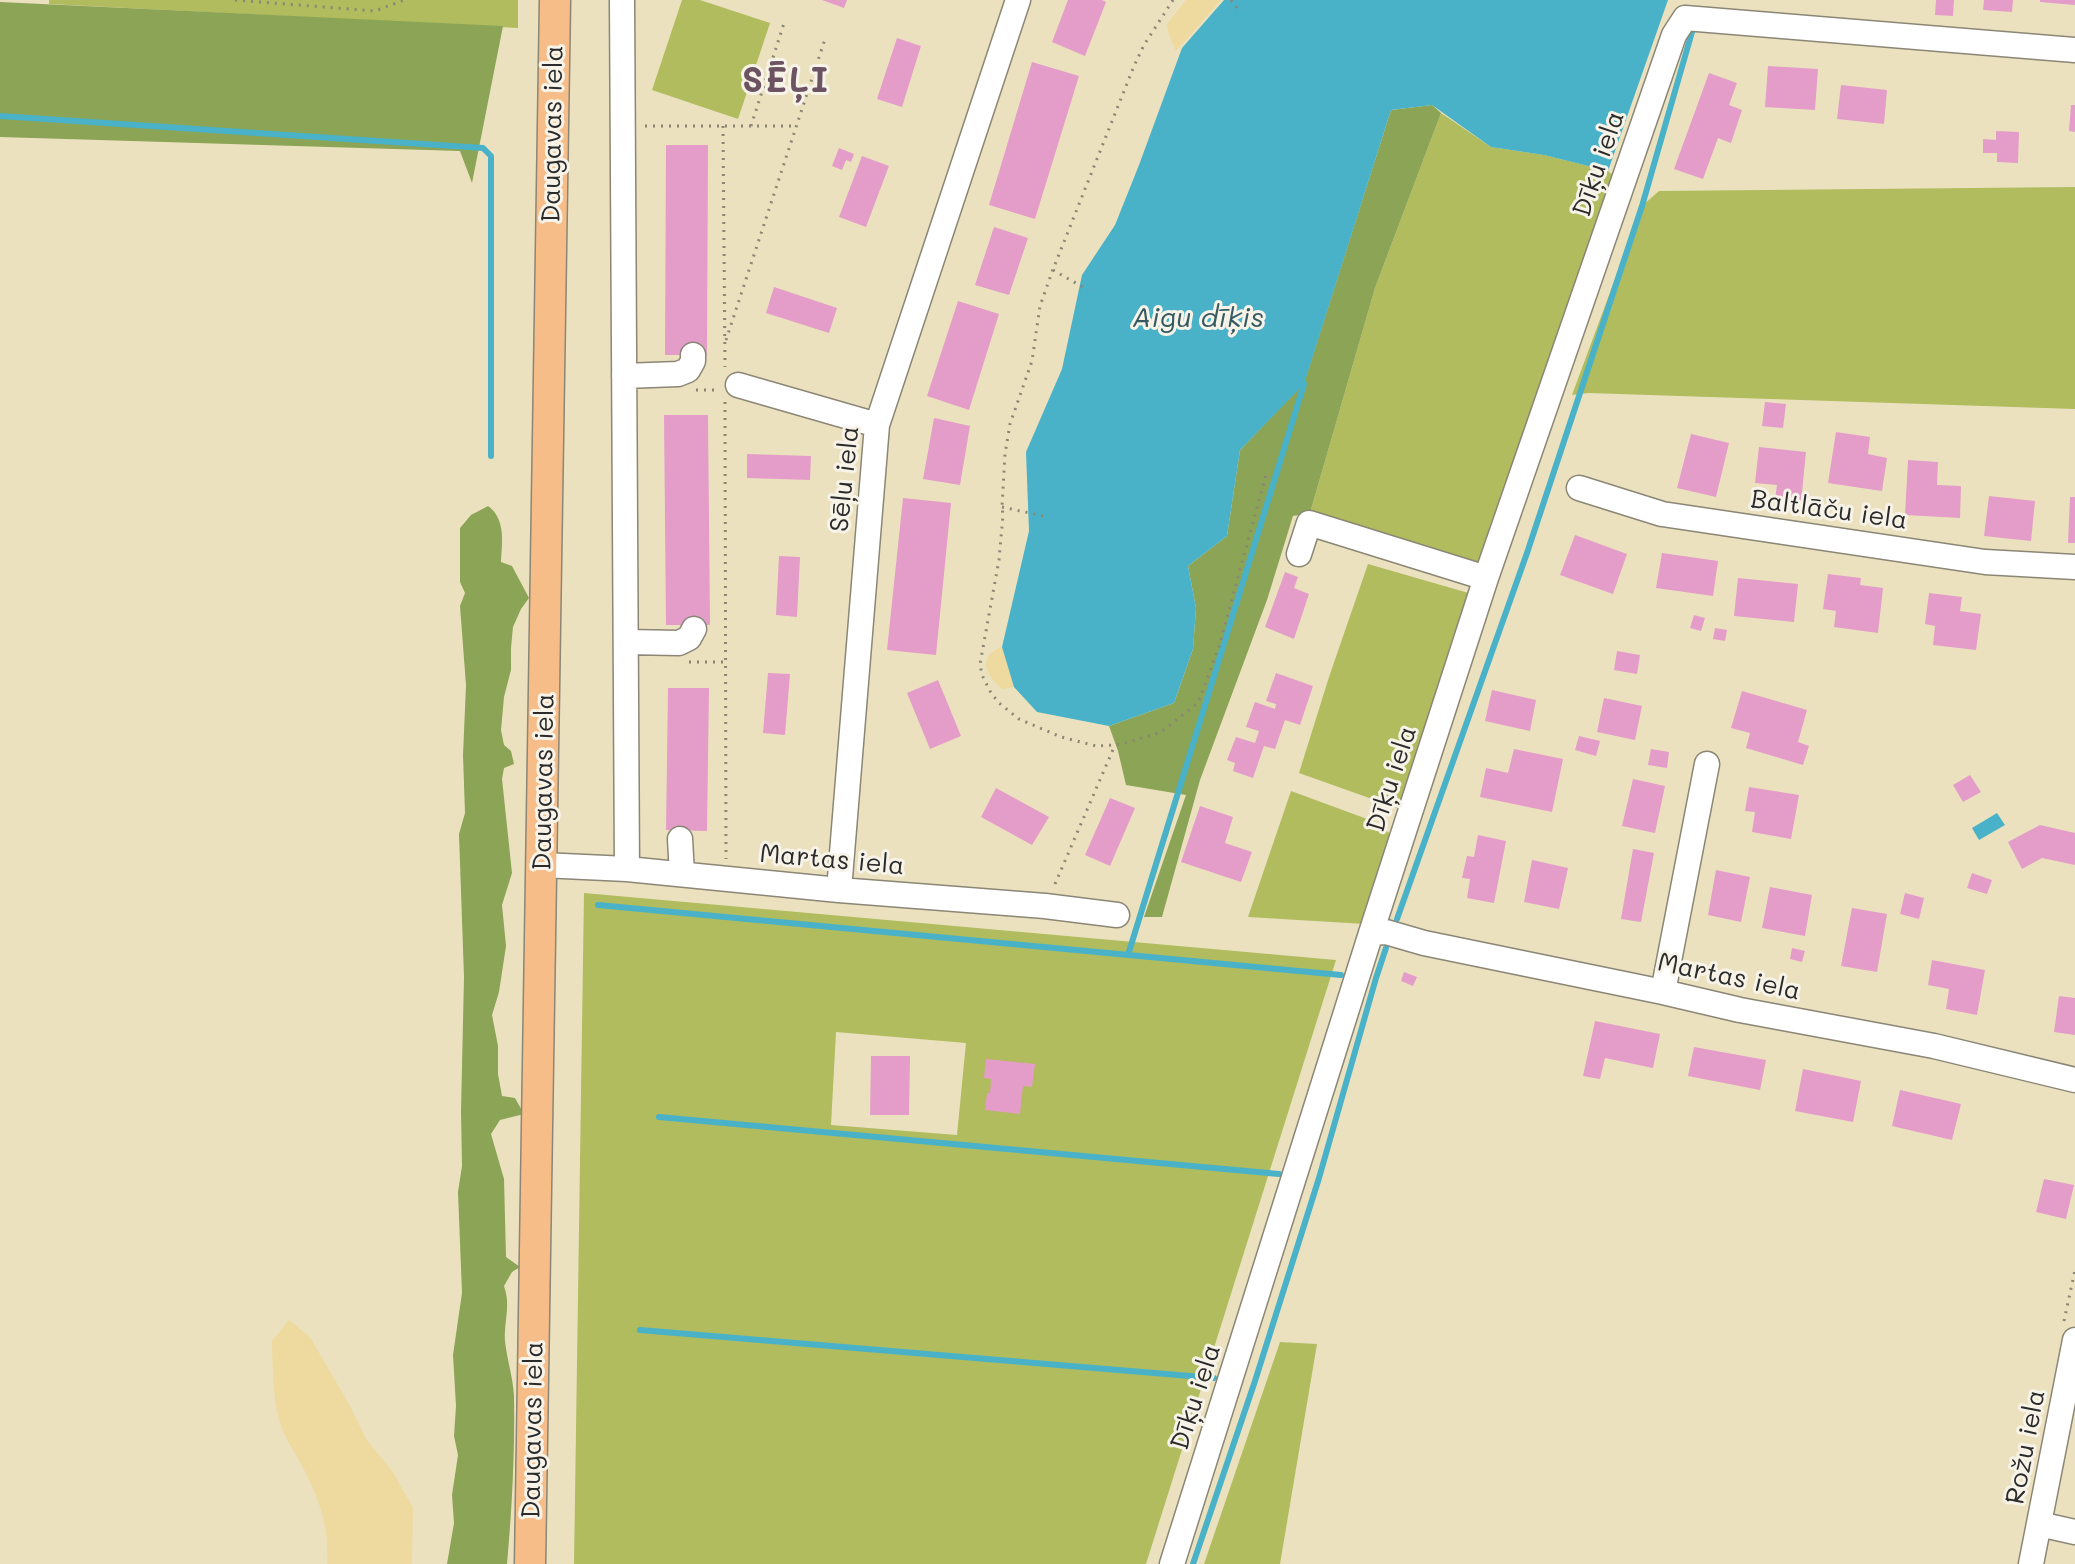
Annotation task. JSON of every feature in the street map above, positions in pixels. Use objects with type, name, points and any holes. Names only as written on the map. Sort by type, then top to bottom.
[{"type":"main road","name":"Daugavas iela","points":[[530,1564],[555,0]]},
{"type":"street","points":[[622,0],[627,869]]},
{"type":"street","name":"Sēļu iela","points":[[839,890],[877,425],[1018,0]]},
{"type":"street","name":"Dīķu iela","points":[[1172,1564],[1486,578],[1674,35],[1685,18],[2075,50]]},
{"type":"street","points":[[624,376],[678,374],[688,370],[693,355]]},
{"type":"street","points":[[729,381],[877,425]]},
{"type":"street","name":"Baltlāču iela","points":[[1579,488],[1662,514],[1985,562],[2075,567]]},
{"type":"street","points":[[1299,554],[1309,523],[1486,578]]},
{"type":"street","points":[[626,642],[679,643],[689,638],[694,629]]},
{"type":"street","points":[[1663,992],[1707,764]]},
{"type":"street","points":[[680,839],[682,874]]},
{"type":"street","name":"Martas iela","points":[[542,865],[627,869],[1117,915]]},
{"type":"street","name":"Martas iela","points":[[1371,933],[1386,932],[1424,943],[1740,1010],[1934,1046],[2075,1080]]},
{"type":"street","name":"Rožu iela","points":[[2031,1564],[2075,1340]]},
{"type":"street","points":[[2039,1524],[2075,1532]]},
{"type":"path","points":[[235,0],[375,11],[404,0]]},
{"type":"path","points":[[1173,0],[1134,66],[1053,270],[1040,306],[1032,361],[1010,424],[999,560],[980,664],[982,675],[999,703],[1019,719],[1061,737],[1096,746],[1122,744],[1161,732],[1198,703],[1219,647],[1267,471]]},
{"type":"path","points":[[1231,0],[1238,9]]},
{"type":"path","points":[[751,126],[785,20]]},
{"type":"path","points":[[725,346],[826,36]]},
{"type":"path","points":[[637,126],[796,126]]},
{"type":"path","points":[[723,126],[725,346],[729,381],[725,879]]},
{"type":"path","points":[[1053,270],[1088,290]]},
{"type":"path","points":[[1002,507],[1043,516]]},
{"type":"path","points":[[1045,906],[1115,745]]},
{"type":"green space","points":[[49,0],[518,0],[518,28],[49,4]]},
{"type":"green space","points":[[682,0],[700,0],[770,23],[738,119],[652,90]]},
{"type":"green space","points":[[0,2],[503,26],[472,183],[460,151],[0,137]]},
{"type":"green space","points":[[1432,105],[1441,113],[1375,288],[1310,513],[1293,516],[1267,600],[1200,780],[1162,917],[1144,917],[1186,795],[1126,785],[1109,726],[1174,703],[1193,649],[1196,608],[1188,566],[1227,536],[1240,450],[1304,383],[1391,110]]},
{"type":"green space","points":[[1441,113],[1491,147],[1544,155],[1608,171],[1617,179],[1481,566],[1310,513],[1375,288]]},
{"type":"green space","points":[[2075,187],[2075,409],[1588,393],[1572,395],[1642,206],[1659,191]]},
{"type":"green space","points":[[488,506],[500,524],[501,562],[512,566],[529,598],[513,627],[511,670],[504,697],[501,730],[504,745],[511,751],[514,764],[504,768],[502,779],[512,873],[502,905],[506,946],[492,1015],[502,1096],[515,1098],[524,1114],[500,1120],[491,1134],[504,1179],[506,1257],[520,1267],[512,1272],[504,1286],[507,1307],[505,1341],[514,1396],[513,1480],[507,1564],[447,1564],[454,1523],[452,1495],[458,1455],[454,1436],[453,1355],[462,1293],[458,1192],[462,1166],[464,977],[459,834],[465,813],[463,755],[466,685],[460,606],[465,593],[460,582],[460,528],[471,515]]},
{"type":"green space","points":[[1368,564],[1472,594],[1403,810],[1299,773]]},
{"type":"green space","points":[[1291,791],[1378,823],[1390,834],[1365,924],[1248,917]]},
{"type":"green space","points":[[584,893],[1336,960],[1146,1564],[574,1564]],"holes":[[[836,1032],[966,1043],[957,1135],[831,1125]]]},
{"type":"green space","points":[[1280,1342],[1317,1344],[1280,1564],[1204,1564]]},
{"type":"sand","points":[[1186,0],[1221,0],[1176,51],[1167,24]]},
{"type":"sand","points":[[1002,647],[1014,687],[1003,689],[986,666],[989,656]]},
{"type":"sand","points":[[289,1320],[310,1337],[366,1439],[393,1472],[413,1508],[412,1564],[327,1564],[327,1537],[321,1511],[282,1429],[276,1408],[272,1341]]},
{"type":"water","name":"Aigu dīķis","points":[[1224,0],[1668,0],[1608,171],[1544,155],[1491,147],[1432,105],[1391,110],[1304,384],[1240,450],[1227,536],[1188,566],[1196,608],[1193,649],[1174,703],[1109,726],[1037,712],[1014,687],[1002,647],[1029,531],[1026,452],[1062,369],[1082,275],[1115,225],[1182,48]]},
{"type":"water","points":[[1997,813],[2005,825],[1979,840],[1972,828]]},
{"type":"building","points":[[822,0],[847,0],[844,8]]},
{"type":"building","points":[[1068,0],[1106,2],[1085,56],[1052,42]]},
{"type":"building","points":[[1936,0],[1954,0],[1953,16],[1935,15]]},
{"type":"building","points":[[1984,0],[2013,0],[2012,12],[1983,10]]},
{"type":"building","points":[[2075,0],[2075,5],[2040,2]]},
{"type":"building","points":[[897,38],[921,46],[902,107],[877,99]]},
{"type":"building","points":[[1032,62],[1079,76],[1035,219],[989,205]]},
{"type":"building","points":[[1768,66],[1818,69],[1815,110],[1765,107]]},
{"type":"building","points":[[1709,73],[1737,83],[1729,105],[1742,110],[1731,143],[1718,138],[1703,179],[1674,169]]},
{"type":"building","points":[[1841,85],[1887,90],[1884,124],[1837,119]]},
{"type":"building","points":[[2071,105],[2075,105],[2075,132],[2069,131]]},
{"type":"building","points":[[1996,131],[2019,132],[2018,163],[1997,162],[1997,153],[1983,153],[1983,139],[1996,140]]},
{"type":"building","points":[[666,145],[708,145],[707,355],[665,355]]},
{"type":"building","points":[[839,148],[854,154],[851,162],[846,160],[842,170],[832,166]]},
{"type":"building","points":[[862,156],[889,166],[866,227],[839,217]]},
{"type":"building","points":[[994,227],[1028,238],[1009,295],[975,285]]},
{"type":"building","points":[[774,287],[837,308],[829,333],[766,313]]},
{"type":"building","points":[[958,301],[999,314],[969,410],[927,396]]},
{"type":"building","points":[[1765,402],[1786,404],[1783,428],[1762,426]]},
{"type":"building","points":[[664,415],[708,415],[710,625],[666,625]]},
{"type":"building","points":[[934,418],[970,426],[960,485],[923,479]]},
{"type":"building","points":[[1836,432],[1870,437],[1868,454],[1887,458],[1882,491],[1828,483]]},
{"type":"building","points":[[1691,434],[1729,443],[1716,497],[1677,488]]},
{"type":"building","points":[[1759,447],[1806,452],[1801,502],[1775,499],[1777,485],[1755,483]]},
{"type":"building","points":[[747,454],[811,456],[810,480],[747,478]]},
{"type":"building","points":[[1908,460],[1938,462],[1937,485],[1961,486],[1960,518],[1905,515]]},
{"type":"building","points":[[1989,496],[2035,501],[2031,541],[1984,536]]},
{"type":"building","points":[[2070,497],[2075,497],[2075,543],[2068,543]]},
{"type":"building","points":[[903,498],[951,503],[936,655],[887,650]]},
{"type":"building","points":[[1575,535],[1627,554],[1613,594],[1560,575]]},
{"type":"building","points":[[1662,553],[1718,561],[1713,596],[1656,588]]},
{"type":"building","points":[[779,556],[800,557],[797,617],[776,615]]},
{"type":"building","points":[[1285,572],[1298,577],[1294,588],[1309,594],[1294,639],[1265,627]]},
{"type":"building","points":[[1828,574],[1861,578],[1860,585],[1883,588],[1878,633],[1834,627],[1836,611],[1823,609]]},
{"type":"building","points":[[1738,578],[1798,584],[1794,622],[1734,616]]},
{"type":"building","points":[[1929,593],[1962,597],[1960,611],[1981,614],[1976,650],[1933,645],[1935,626],[1925,624]]},
{"type":"building","points":[[1694,615],[1705,618],[1701,631],[1690,628]]},
{"type":"building","points":[[1715,628],[1727,630],[1725,641],[1713,639]]},
{"type":"building","points":[[1617,651],[1640,655],[1637,674],[1614,670]]},
{"type":"building","points":[[768,673],[790,674],[785,735],[763,733]]},
{"type":"building","points":[[1276,673],[1313,686],[1300,725],[1285,720],[1275,749],[1264,746],[1253,778],[1233,771],[1235,763],[1227,760],[1236,737],[1255,743],[1259,731],[1246,727],[1255,702],[1275,709],[1276,704],[1266,701]]},
{"type":"building","points":[[938,680],[961,736],[930,749],[907,693]]},
{"type":"building","points":[[668,688],[709,688],[707,831],[666,830]]},
{"type":"building","points":[[1492,690],[1536,700],[1530,731],[1485,721]]},
{"type":"building","points":[[1742,691],[1807,710],[1798,742],[1809,746],[1803,765],[1746,748],[1750,733],[1731,728]]},
{"type":"building","points":[[1604,698],[1642,706],[1635,740],[1597,732]]},
{"type":"building","points":[[1579,736],[1600,741],[1596,756],[1575,750]]},
{"type":"building","points":[[1514,749],[1563,759],[1552,812],[1480,797],[1486,768],[1508,773]]},
{"type":"building","points":[[1651,749],[1669,752],[1667,768],[1648,765]]},
{"type":"building","points":[[1970,775],[1981,792],[1963,802],[1953,785]]},
{"type":"building","points":[[1633,779],[1665,786],[1655,833],[1622,826]]},
{"type":"building","points":[[1749,787],[1799,795],[1791,839],[1752,832],[1755,812],[1745,811]]},
{"type":"building","points":[[996,788],[1049,817],[1032,845],[981,817]]},
{"type":"building","points":[[1110,798],[1135,808],[1110,866],[1085,855]]},
{"type":"building","points":[[1200,806],[1233,817],[1225,843],[1252,852],[1241,882],[1181,862]]},
{"type":"building","points":[[2040,825],[2075,833],[2075,865],[2042,858],[2022,869],[2008,842]]},
{"type":"building","points":[[1478,835],[1506,841],[1494,903],[1467,898],[1470,879],[1462,878],[1467,856],[1474,857]]},
{"type":"building","points":[[1633,849],[1654,853],[1641,922],[1621,919]]},
{"type":"building","points":[[1532,860],[1568,868],[1559,909],[1524,902]]},
{"type":"building","points":[[1716,870],[1750,877],[1741,922],[1708,915]]},
{"type":"building","points":[[1972,873],[1992,880],[1987,894],[1967,888]]},
{"type":"building","points":[[1770,887],[1812,895],[1805,936],[1762,928]]},
{"type":"building","points":[[1905,893],[1924,898],[1919,919],[1900,914]]},
{"type":"building","points":[[1852,908],[1887,914],[1877,972],[1841,966]]},
{"type":"building","points":[[1792,948],[1805,951],[1802,962],[1790,959]]},
{"type":"building","points":[[1932,960],[1985,970],[1977,1015],[1946,1009],[1949,989],[1928,985]]},
{"type":"building","points":[[1404,972],[1417,977],[1413,986],[1401,981]]},
{"type":"building","points":[[2059,996],[2075,998],[2075,1035],[2054,1032]]},
{"type":"building","points":[[1595,1021],[1660,1034],[1653,1068],[1605,1058],[1600,1079],[1583,1076]]},
{"type":"building","points":[[1694,1047],[1766,1060],[1760,1090],[1688,1076]]},
{"type":"building","points":[[871,1056],[910,1056],[909,1115],[870,1115]]},
{"type":"building","points":[[986,1059],[1035,1064],[1032,1087],[1023,1086],[1020,1114],[985,1110],[991,1079],[984,1078]]},
{"type":"building","points":[[1803,1069],[1861,1081],[1853,1122],[1795,1111]]},
{"type":"building","points":[[1900,1090],[1961,1104],[1952,1140],[1892,1126]]},
{"type":"building","points":[[2044,1179],[2074,1185],[2066,1219],[2036,1212]]},
{"type":"waterway","points":[[1397,919],[1527,553],[1642,206],[1692,32]]},
{"type":"waterway","points":[[0,116],[483,148],[491,156],[491,456]]},
{"type":"waterway","points":[[1128,955],[1304,384]]},
{"type":"waterway","points":[[598,905],[1341,975]]},
{"type":"waterway","points":[[1193,1564],[1319,1178],[1386,948]]},
{"type":"waterway","points":[[659,1117],[1279,1174]]},
{"type":"waterway","points":[[640,1330],[1214,1378]]},
{"type":"district","name":"SĒĻI","points":[[786,82]]}]
